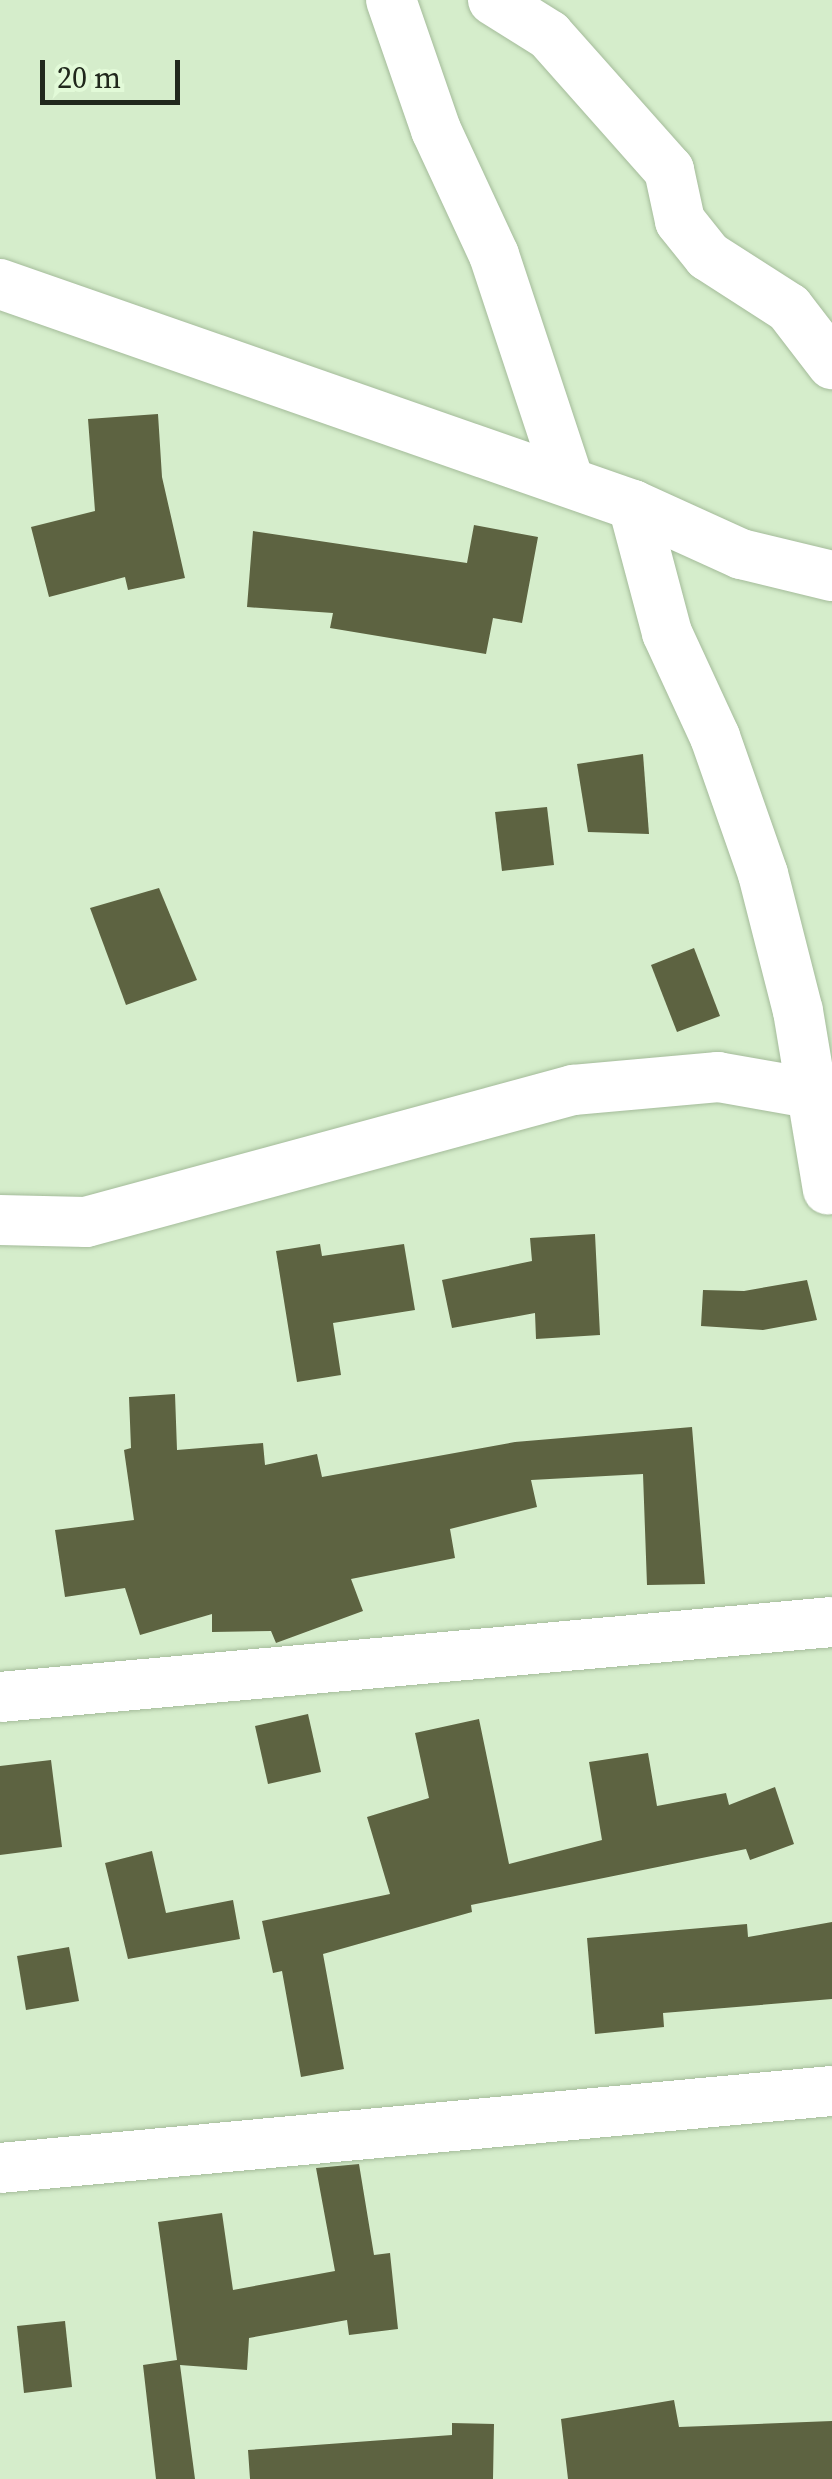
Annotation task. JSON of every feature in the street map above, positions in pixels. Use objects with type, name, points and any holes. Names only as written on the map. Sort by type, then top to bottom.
[{"type":"street","points":[[391,0],[436,130],[494,255],[570,482]]},
{"type":"street","points":[[493,0],[549,35],[670,170],[680,220],[708,256],[789,308],[832,364]]},
{"type":"street","points":[[0,284],[570,482],[633,505],[741,554],[832,576]]},
{"type":"street","points":[[633,505],[668,632],[715,736],[762,874],[822,1094],[828,1190]]},
{"type":"street","points":[[0,1220],[86,1222],[573,1090],[718,1077],[822,1094]]},
{"type":"street","points":[[0,1696],[832,1622]]},
{"type":"street","points":[[0,2168],[832,2091]]},
{"type":"building","points":[[158,414],[162,477],[185,578],[128,590],[125,577],[49,597],[31,527],[95,511],[88,419]]},
{"type":"building","points":[[474,525],[538,537],[522,623],[493,618],[486,654],[330,628],[333,613],[247,607],[253,531],[467,563]]},
{"type":"building","points":[[643,754],[649,834],[588,832],[577,764]]},
{"type":"building","points":[[547,807],[554,865],[502,871],[495,812]]},
{"type":"building","points":[[159,888],[197,980],[126,1005],[90,908]]},
{"type":"building","points":[[694,948],[720,1016],[677,1032],[651,965]]},
{"type":"building","points":[[595,1234],[600,1335],[536,1339],[535,1313],[452,1328],[442,1280],[532,1261],[530,1238]]},
{"type":"building","points":[[320,1244],[322,1256],[404,1244],[415,1310],[333,1323],[341,1375],[297,1382],[276,1251]]},
{"type":"building","points":[[807,1280],[817,1320],[763,1330],[701,1326],[703,1290],[744,1291]]},
{"type":"building","points":[[175,1394],[177,1450],[263,1443],[265,1465],[317,1454],[322,1477],[515,1442],[692,1427],[705,1584],[647,1585],[643,1474],[531,1480],[537,1507],[450,1529],[455,1558],[351,1579],[363,1611],[276,1643],[271,1631],[212,1632],[212,1614],[140,1635],[125,1588],[65,1597],[55,1530],[134,1520],[124,1450],[131,1448],[129,1397]]},
{"type":"building","points":[[308,1714],[321,1772],[268,1784],[255,1726]]},
{"type":"building","points":[[479,1719],[509,1864],[602,1840],[589,1762],[648,1753],[657,1806],[726,1793],[729,1805],[775,1787],[794,1844],[750,1860],[746,1849],[471,1905],[472,1912],[323,1954],[344,2069],[301,2077],[282,1971],[273,1973],[262,1921],[390,1894],[367,1817],[429,1798],[415,1733]]},
{"type":"building","points":[[51,1760],[62,1847],[0,1855],[0,1766]]},
{"type":"building","points":[[152,1851],[166,1913],[233,1900],[240,1939],[128,1959],[105,1863]]},
{"type":"building","points":[[832,1922],[832,1999],[663,2013],[664,2027],[595,2034],[587,1938],[747,1924],[748,1937]]},
{"type":"building","points":[[69,1947],[79,2001],[26,2010],[17,1956]]},
{"type":"building","points":[[359,2164],[374,2255],[390,2253],[398,2329],[349,2335],[347,2320],[249,2338],[247,2370],[180,2365],[195,2479],[156,2479],[143,2365],[177,2360],[158,2222],[222,2213],[233,2290],[335,2271],[316,2168]]},
{"type":"building","points":[[65,2321],[72,2387],[24,2393],[17,2326]]},
{"type":"building","points":[[674,2400],[679,2427],[832,2421],[832,2479],[568,2479],[561,2419]]},
{"type":"building","points":[[452,2423],[494,2424],[493,2479],[250,2479],[248,2450],[452,2435]]}]
